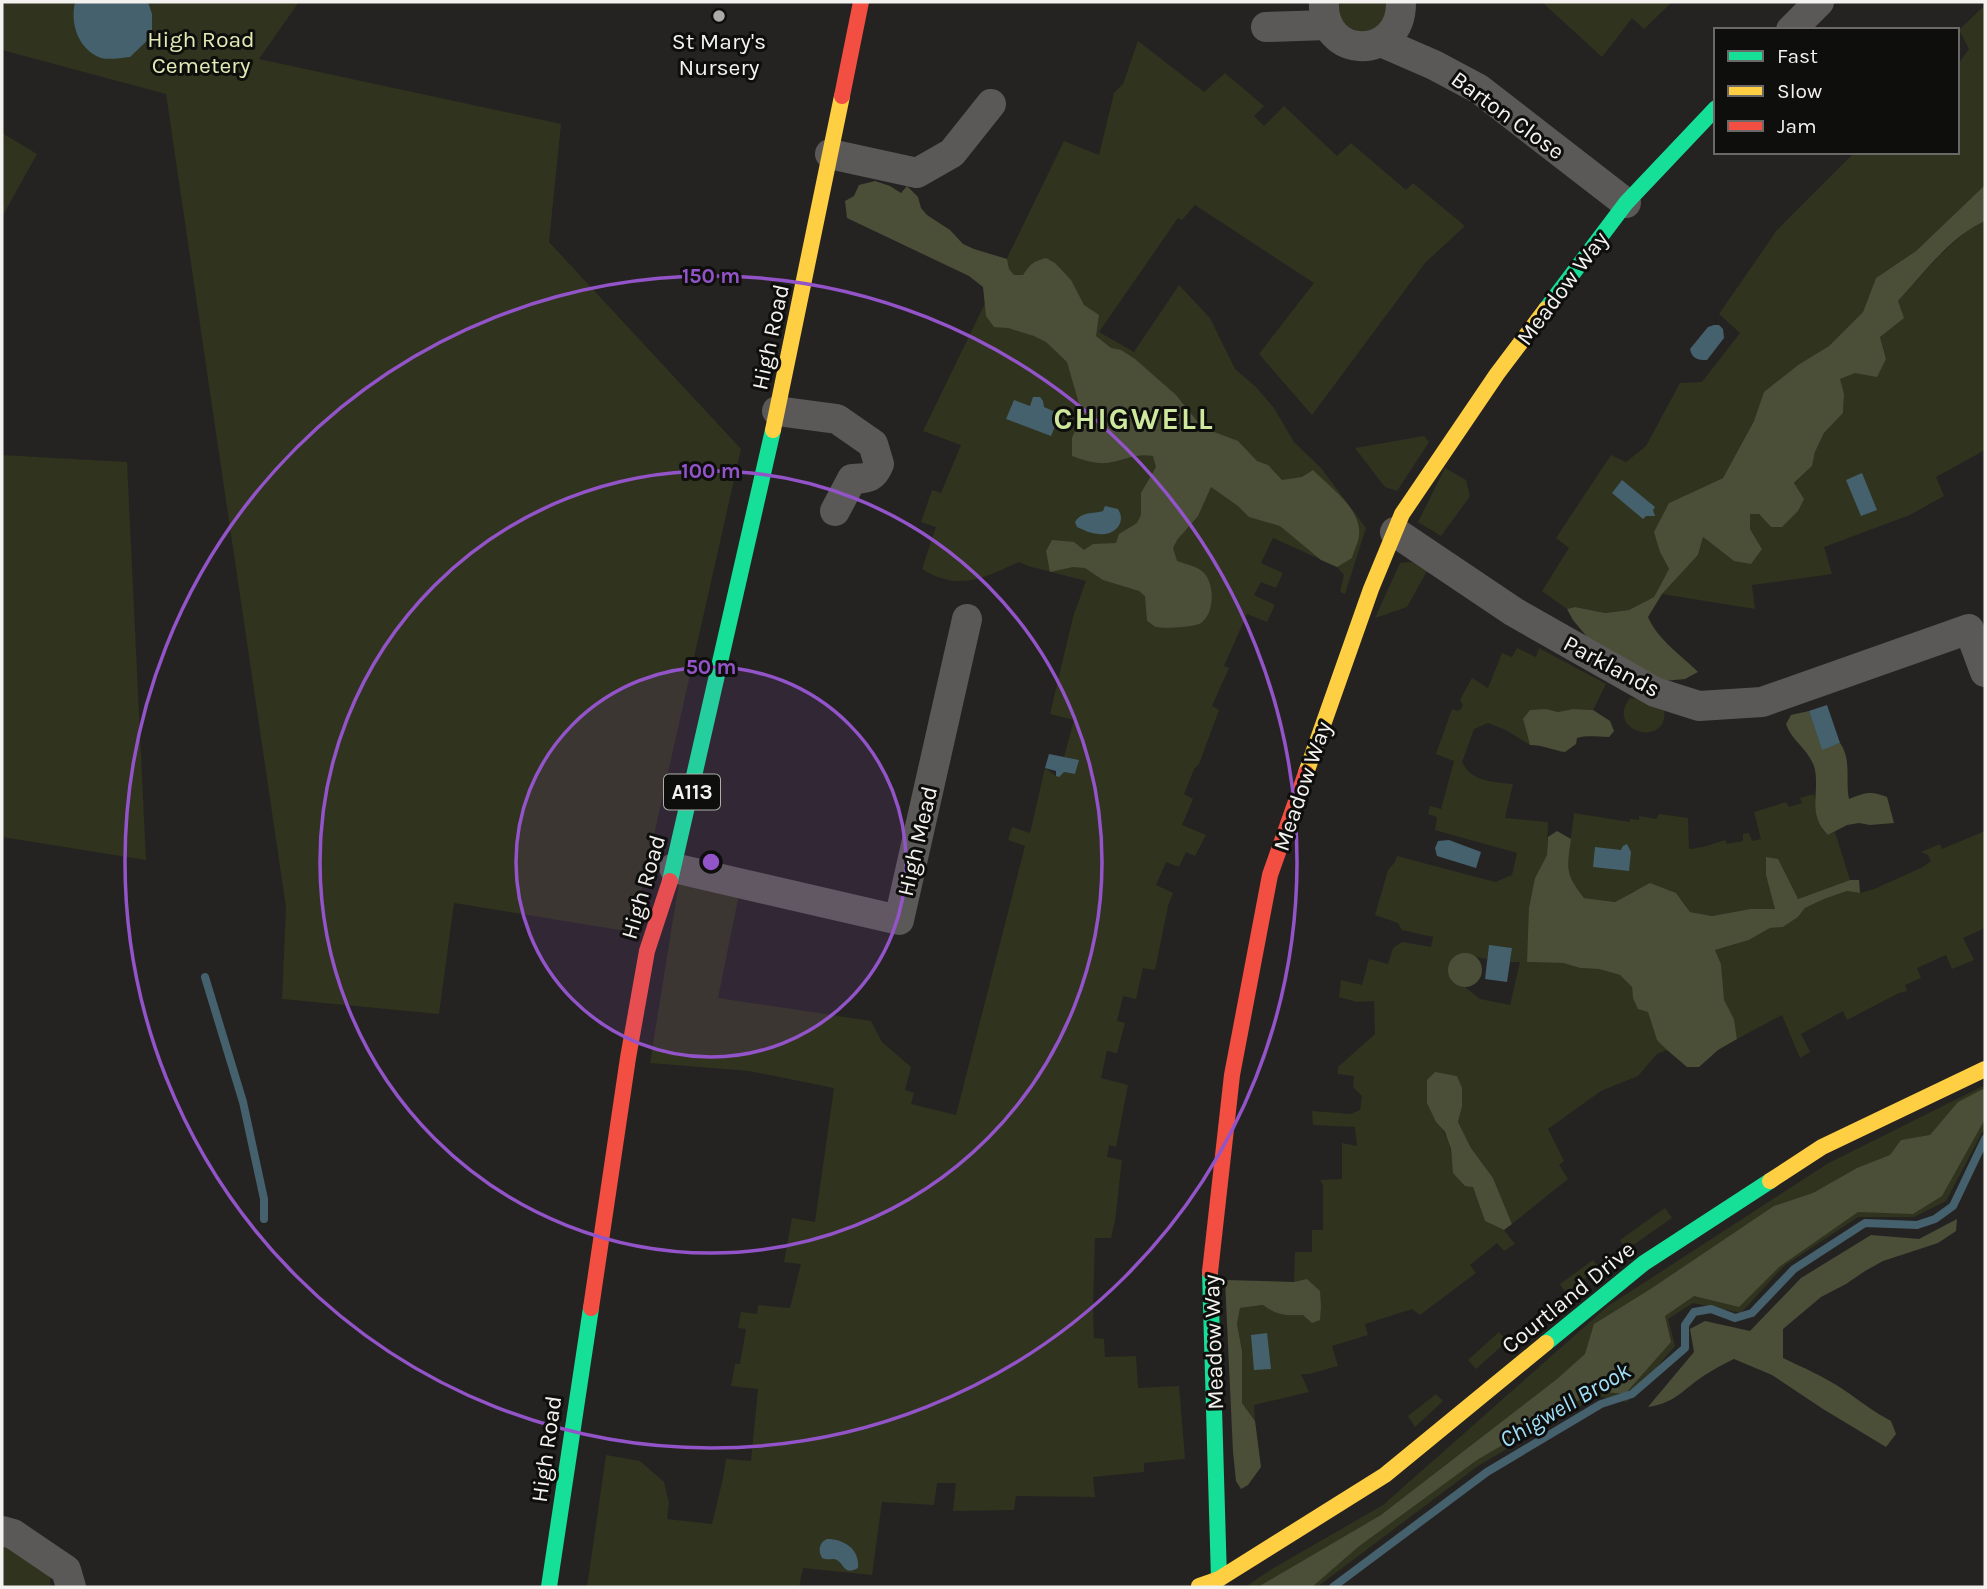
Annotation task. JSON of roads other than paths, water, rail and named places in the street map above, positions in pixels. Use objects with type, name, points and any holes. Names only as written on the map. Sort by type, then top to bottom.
[{"type":"street","name":"High Road","points":[[549,1587],[630,1045],[647,951],[674,869],[777,411],[861,2]]},
{"type":"street","points":[[1381,42],[1398,24],[1401,2]]},
{"type":"street","points":[[1793,28],[1819,2]]},
{"type":"street","points":[[1266,27],[1326,13]]},
{"type":"street","name":"Barton Close","points":[[1326,13],[1336,36],[1346,43],[1370,46],[1381,42],[1434,65],[1479,89],[1626,204]]},
{"type":"street","points":[[830,154],[917,173],[951,153],[990,104]]},
{"type":"street","name":"Meadow Way","points":[[1219,1579],[1210,1273],[1232,1075],[1270,875],[1371,589],[1402,514],[1497,374],[1626,204],[1714,110]]},
{"type":"street","points":[[777,411],[837,419],[873,444],[879,464],[875,474],[852,479],[834,511]]},
{"type":"street","name":"Parklands","points":[[1395,532],[1514,612],[1655,692],[1699,706],[1762,702],[1977,624],[1985,672]]},
{"type":"street","name":"High Mead","points":[[674,869],[899,920],[967,619]]},
{"type":"street","name":"Courtland Drive","points":[[1197,1587],[1219,1579],[1385,1475],[1644,1263],[1822,1147],[1985,1069]]},
{"type":"street","points":[[2,1531],[13,1534],[66,1570],[71,1587]]},
{"type":"water","points":[[75,2],[148,2],[152,14],[152,36],[130,57],[101,58],[81,42],[75,27]]},
{"type":"water","points":[[1714,325],[1723,329],[1724,338],[1707,360],[1696,358],[1690,349],[1708,327]]},
{"type":"water","points":[[1033,397],[1040,397],[1044,407],[1060,414],[1051,436],[1006,419],[1014,400],[1030,406]]},
{"type":"water","points":[[1862,473],[1877,510],[1861,516],[1846,480]]},
{"type":"water","points":[[1622,480],[1655,507],[1655,516],[1646,516],[1643,519],[1612,493]]},
{"type":"water","points":[[1105,506],[1118,509],[1120,514],[1120,524],[1114,531],[1096,534],[1077,527],[1075,522],[1081,516],[1103,511]]},
{"type":"water","points":[[1827,705],[1840,743],[1822,750],[1809,711]]},
{"type":"water","points":[[1049,754],[1079,760],[1075,774],[1064,772],[1059,777],[1056,776],[1056,771],[1045,768]]},
{"type":"water","points":[[1449,840],[1481,852],[1476,868],[1437,856],[1435,848],[1438,841]]},
{"type":"water","points":[[1627,844],[1631,852],[1629,871],[1593,867],[1595,847],[1621,850]]},
{"type":"water","points":[[1489,945],[1512,948],[1507,982],[1485,979]]},
{"type":"water","points":[[1267,1333],[1271,1369],[1254,1370],[1251,1335]]},
{"type":"water","points":[[827,1539],[850,1546],[856,1555],[858,1568],[849,1571],[838,1560],[822,1558],[820,1547]]},
{"type":"waterway","points":[[205,977],[243,1102],[264,1199],[264,1219]]},
{"type":"waterway","name":"Chigwell Brook","points":[[1333,1587],[1487,1472],[1601,1404],[1632,1394],[1685,1348],[1685,1325],[1694,1312],[1711,1309],[1735,1318],[1752,1313],[1794,1269],[1865,1223],[1917,1225],[1935,1219],[1953,1206],[1985,1139]]},
{"type":"place","name":"St Mary's Nursery","points":[[719,16]]},
{"type":"district","name":"CHIGWELL","points":[[1134,419]]},
{"type":"park label","name":"High Road Cemetery","points":[[201,52]]}]
